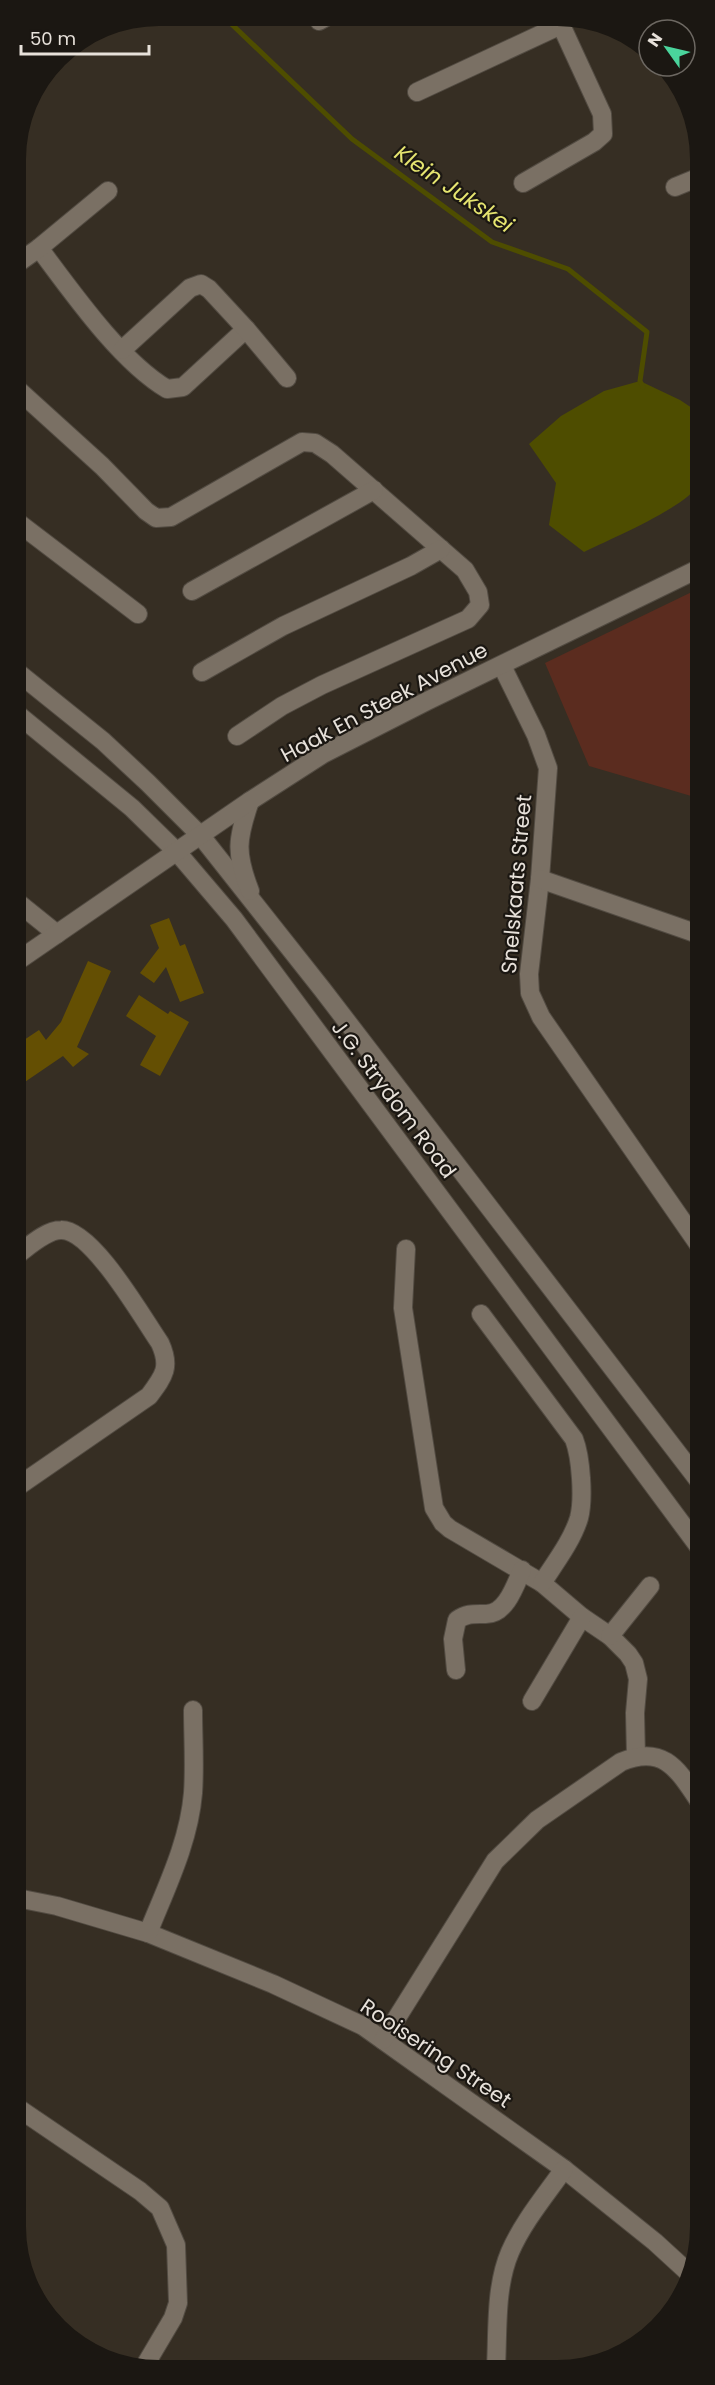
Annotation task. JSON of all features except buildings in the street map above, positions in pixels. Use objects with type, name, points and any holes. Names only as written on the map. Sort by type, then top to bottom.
[{"type":"street","points":[[417,92],[552,26]]},
{"type":"street","points":[[524,183],[594,142],[603,134],[602,114],[564,26]]},
{"type":"street","points":[[675,188],[690,181]]},
{"type":"street","points":[[26,257],[108,191]]},
{"type":"street","points":[[39,248],[79,301],[122,350],[167,389],[175,390],[183,387],[246,329]]},
{"type":"street","points":[[122,350],[196,284],[201,284],[209,289],[246,329],[287,378]]},
{"type":"street","points":[[26,397],[102,466],[146,512],[156,518],[171,517],[303,442],[309,441],[322,447],[465,570],[478,592],[480,605],[468,619],[322,685],[282,706],[237,736]]},
{"type":"street","points":[[192,591],[374,490]]},
{"type":"street","points":[[26,529],[138,614]]},
{"type":"street","points":[[202,672],[283,626],[411,566],[441,549]]},
{"type":"street","name":"Haak En Steek Avenue","points":[[26,955],[250,801],[342,744],[690,573]]},
{"type":"street","name":"Snelskaats Street","points":[[502,666],[536,735],[548,768],[540,879],[530,956],[530,993],[541,1017],[689,1231]]},
{"type":"street","name":"J.G. Strydom Road","points":[[26,679],[103,741],[201,836],[689,1468]]},
{"type":"street","name":"J.G. Strydom Road","points":[[26,721],[113,791],[177,852],[234,919],[689,1533]]},
{"type":"street","points":[[250,801],[238,845],[244,878],[254,903]]},
{"type":"street","points":[[540,879],[690,931]]},
{"type":"street","points":[[26,909],[57,934]]},
{"type":"street","points":[[26,1249],[54,1231],[69,1231],[83,1238],[100,1256],[160,1343],[164,1353],[165,1369],[163,1378],[149,1396],[26,1481]]},
{"type":"street","points":[[406,1249],[403,1308],[437,1516],[450,1529],[542,1583],[582,1617],[610,1636],[634,1663],[638,1679],[635,1713],[636,1757]]},
{"type":"street","points":[[481,1314],[574,1439],[580,1458],[579,1516],[569,1539],[542,1583]]},
{"type":"street","points":[[456,1670],[453,1639],[457,1620],[470,1613],[489,1614],[501,1608],[522,1570]]},
{"type":"street","points":[[610,1636],[650,1586]]},
{"type":"street","points":[[532,1701],[582,1617]]},
{"type":"street","points":[[148,1933],[181,1852],[188,1820],[193,1793],[193,1710]]},
{"type":"street","points":[[383,2040],[495,1860],[537,1820],[621,1762],[636,1757],[663,1759],[671,1763],[679,1770],[689,1786]]},
{"type":"street","name":"Rooisering Street","points":[[26,1900],[57,1906],[148,1933],[327,2008],[363,2026],[564,2169],[655,2242],[683,2267]]},
{"type":"street","points":[[26,2113],[140,2191],[160,2208],[176,2245],[178,2303],[173,2318],[149,2359]]},
{"type":"street","points":[[496,2360],[501,2283],[510,2252],[520,2232],[564,2169]]},
{"type":"shaded area","points":[[640,381],[690,407],[690,495],[666,511],[584,552],[549,525],[556,483],[529,444],[561,416],[604,391]]},
{"type":"shaded area","points":[[690,593],[690,796],[589,766],[545,663]]},
{"type":"waterway","name":"Klein Jukskei","points":[[234,26],[352,139],[492,242],[568,269],[647,332],[640,381],[643,387]]}]
